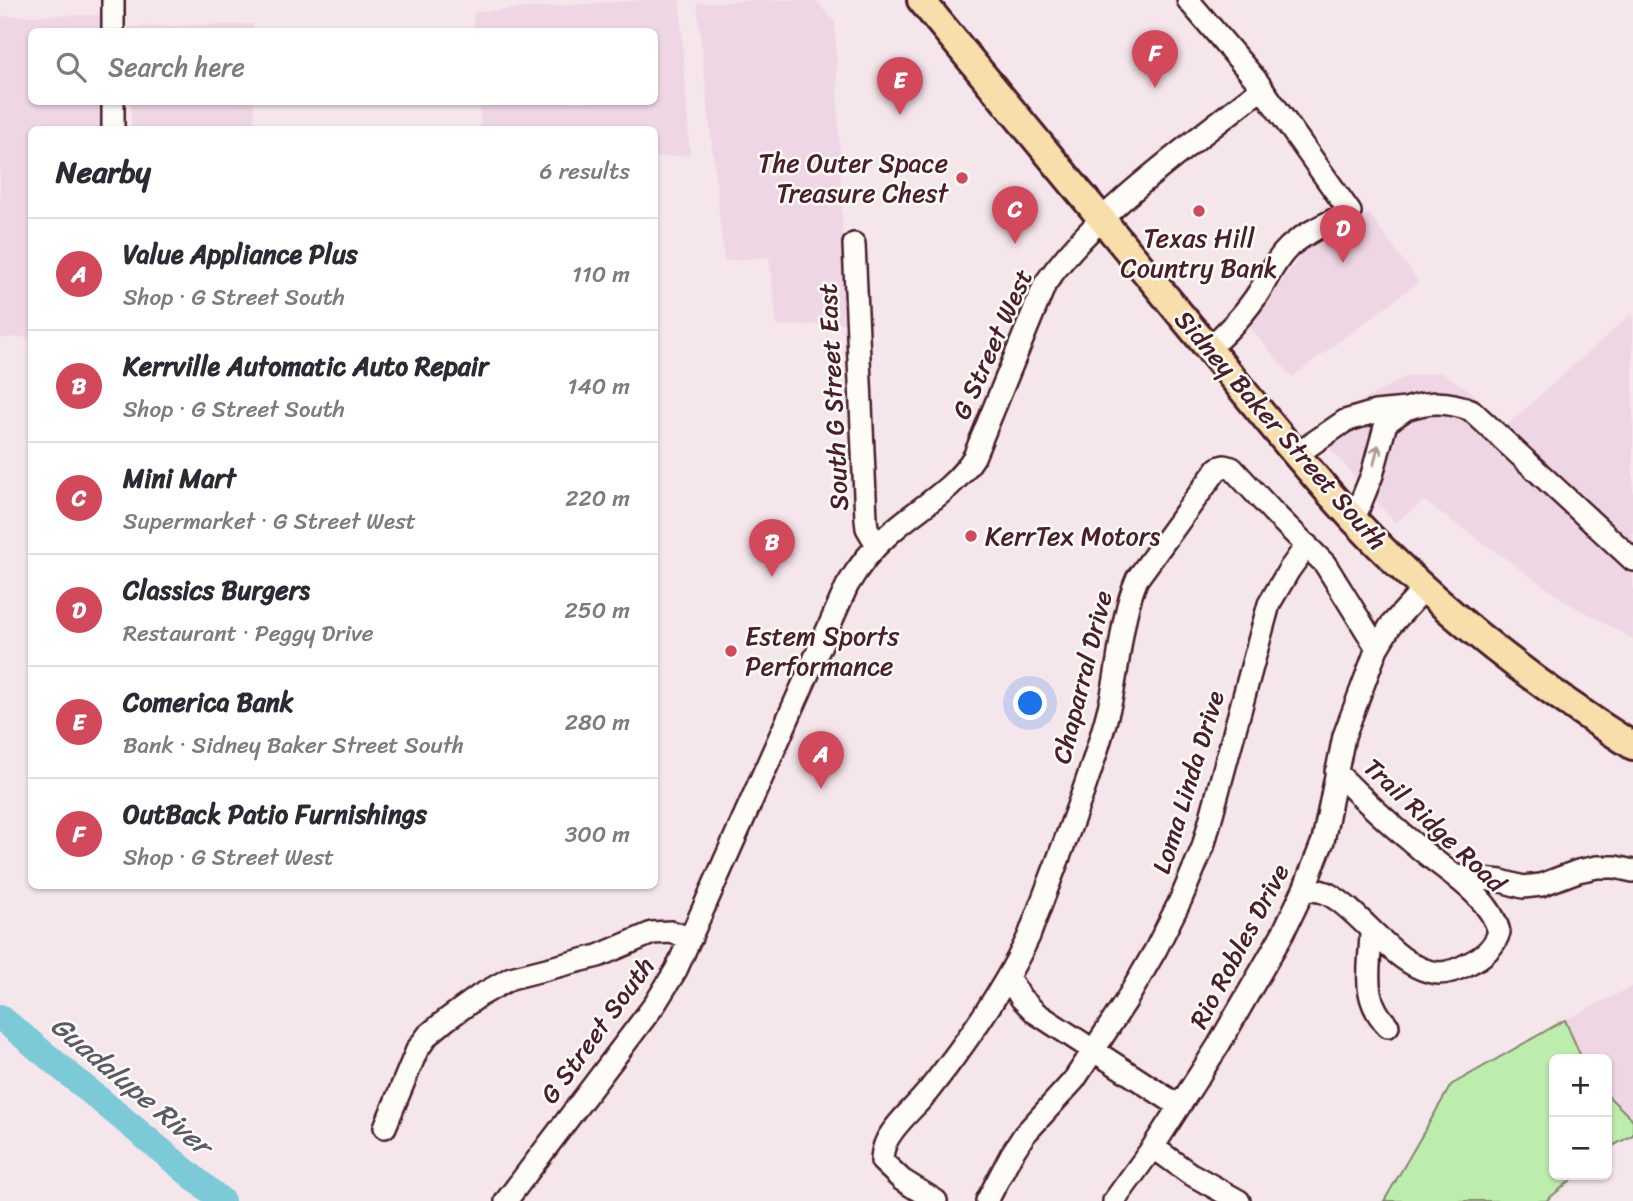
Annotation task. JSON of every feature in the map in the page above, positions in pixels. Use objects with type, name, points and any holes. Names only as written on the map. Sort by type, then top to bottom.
[{"type":"main road","name":"Sidney Baker Street South","points":[[921,0],[1297,454],[1354,519],[1424,589],[1476,634],[1576,710],[1633,746]]},
{"type":"street","points":[[113,0],[113,28]]},
{"type":"street","points":[[1188,0],[1262,88],[1350,212],[1319,227],[1289,247],[1273,266],[1260,291],[1234,326],[1209,348]]},
{"type":"street","name":"G Street West","points":[[877,545],[948,489],[974,457],[1045,284],[1061,262],[1102,220],[1151,177],[1262,88]]},
{"type":"street","points":[[113,105],[113,126]]},
{"type":"street","name":"South G Street East","points":[[854,244],[866,519],[867,528],[877,545]]},
{"type":"street","points":[[1297,454],[1345,421],[1375,411],[1406,409],[1427,402],[1445,402],[1471,410],[1633,560]]},
{"type":"street","points":[[1354,519],[1372,475],[1386,423],[1406,409]]},
{"type":"street","name":"Chaparral Drive","points":[[936,1201],[902,1180],[883,1161],[887,1140],[962,1047],[1008,977],[1029,936],[1099,740],[1118,666],[1129,597],[1137,579],[1212,474],[1224,466],[1232,468],[1307,545],[1340,584],[1377,648]]},
{"type":"street","name":"G Street South","points":[[506,1201],[655,1004],[676,970],[846,586],[877,545]]},
{"type":"street","name":"Loma Linda Drive","points":[[987,1201],[1024,1135],[1067,1088],[1094,1050],[1156,949],[1203,847],[1269,604],[1307,545]]},
{"type":"street","name":"Rio Robles Drive","points":[[1114,1201],[1179,1106],[1283,933],[1304,889],[1328,824],[1336,772],[1350,715],[1377,648],[1391,625],[1424,589]]},
{"type":"street","name":"Trail Ridge Road","points":[[1304,889],[1329,894],[1408,960],[1424,969],[1440,972],[1456,970],[1475,961],[1489,950],[1497,939],[1497,925],[1490,914],[1456,876],[1415,846],[1336,772]]},
{"type":"street","points":[[1456,876],[1501,881],[1523,887],[1542,885],[1578,871],[1597,867],[1633,871]]},
{"type":"street","points":[[1371,930],[1368,985],[1370,999],[1377,1015],[1388,1026]]},
{"type":"street","points":[[385,1126],[417,1050],[428,1035],[479,996],[511,978],[598,956],[652,933],[671,932],[691,938]]},
{"type":"street","points":[[1008,977],[1021,998],[1035,1013],[1179,1106]]},
{"type":"street","points":[[1153,1147],[1189,1173],[1239,1201]]},
{"type":"shaded area","points":[[680,0],[690,155],[658,158],[658,126],[481,126],[479,105],[658,105],[658,28],[474,28],[473,12]]},
{"type":"shaded area","points":[[815,0],[835,22],[846,323],[777,326],[769,257],[724,261],[697,3]]},
{"type":"shaded area","points":[[103,15],[103,28],[28,28],[28,105],[103,105],[103,126],[28,126],[28,337],[0,338],[0,16]]},
{"type":"shaded area","points":[[253,24],[253,28],[129,27]]},
{"type":"shaded area","points":[[131,105],[254,105],[255,126],[131,126]]},
{"type":"shaded area","points":[[1369,213],[1419,282],[1292,377],[1248,325],[1305,250]]},
{"type":"shaded area","points":[[1633,312],[1633,639],[1568,603],[1424,501],[1395,523],[1312,428],[1407,376],[1441,372],[1468,389],[1506,426]]},
{"type":"shaded area","points":[[1633,986],[1633,1120],[1612,1100],[1612,1054],[1580,1054],[1565,1020]]},
{"type":"green space","points":[[1565,1020],[1580,1054],[1549,1054],[1549,1180],[1571,1180],[1546,1201],[1384,1201],[1451,1085]]},
{"type":"green space","points":[[1612,1100],[1633,1120],[1633,1135],[1612,1146]]},
{"type":"waterway","name":"Guadalupe River","points":[[0,1017],[222,1201]]},
{"type":"place","name":"OutBack Patio Furnishings","points":[[1155,88]]},
{"type":"place","name":"Comerica Bank","points":[[900,115]]},
{"type":"place","name":"The Outer Space Treasure Chest","points":[[962,178]]},
{"type":"place","name":"Texas Hill Country Bank","points":[[1199,211]]},
{"type":"place","name":"Mini Mart","points":[[1015,244]]},
{"type":"place","name":"Classics Burgers","points":[[1343,263]]},
{"type":"place","name":"KerrTex Motors","points":[[971,536]]},
{"type":"place","name":"Kerrville Automatic Auto Repair","points":[[772,577]]},
{"type":"place","name":"Estem Sports Performance","points":[[731,651]]},
{"type":"place","name":"Value Appliance Plus","points":[[821,789]]}]
